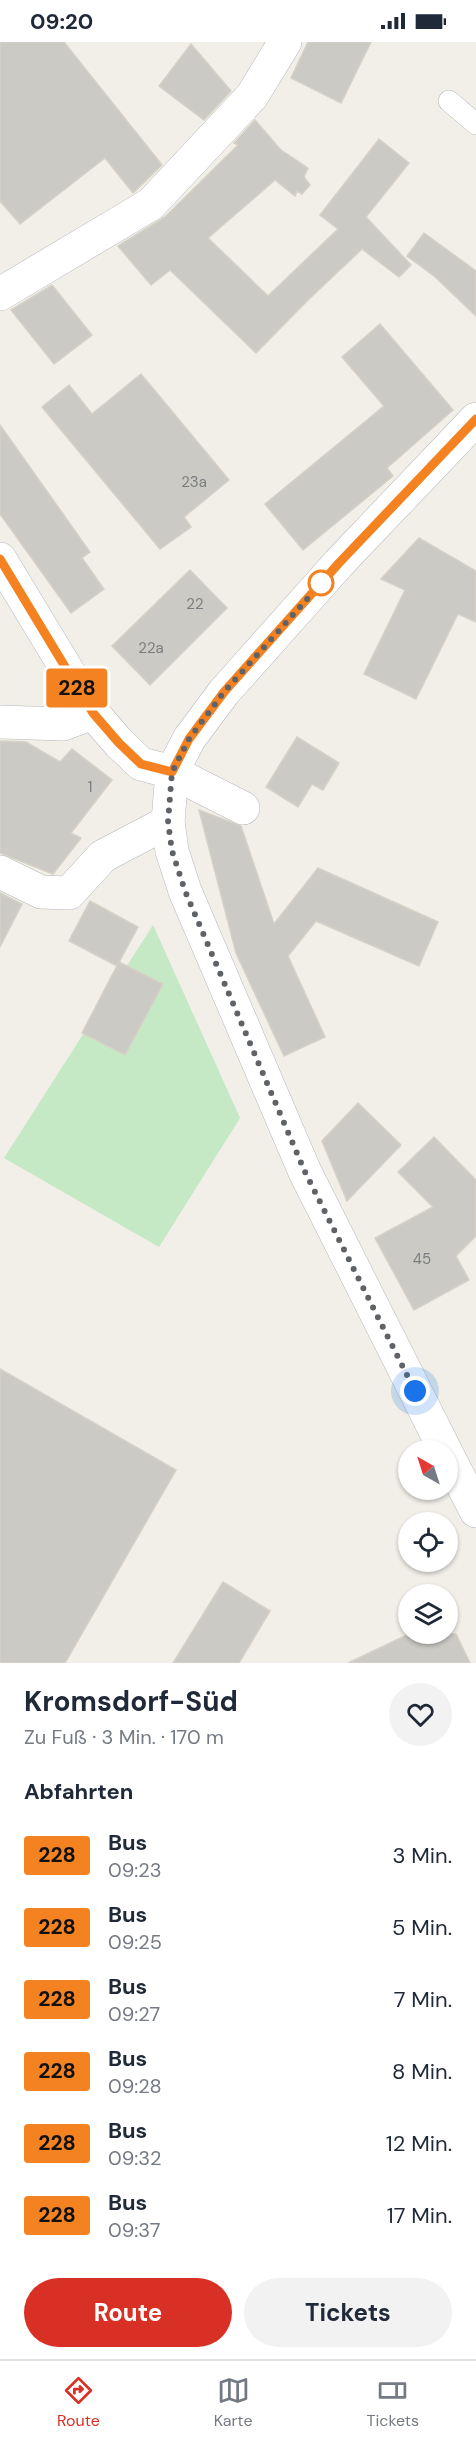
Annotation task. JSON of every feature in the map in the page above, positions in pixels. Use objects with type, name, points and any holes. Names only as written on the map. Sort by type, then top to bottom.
[{"type":"street","points":[[0,294],[151,204],[252,96],[285,42]]},
{"type":"street","points":[[440,1440],[305,1172],[185,891],[172,851],[168,822],[172,772],[189,739],[224,692],[339,563],[476,419]]},
{"type":"street","points":[[0,559],[93,713],[119,743],[141,764],[172,772],[243,808]]},
{"type":"street","points":[[0,722],[63,724],[93,713]]},
{"type":"street","points":[[0,872],[40,892],[69,892],[103,856],[168,822]]},
{"type":"street","points":[[458,1476],[476,1511]]},
{"type":"lane","points":[[449,101],[476,124]]},
{"type":"green space","points":[[153,925],[240,1118],[159,1247],[4,1158]]},
{"type":"building","points":[[0,42],[64,42],[162,165],[133,193],[105,158],[20,224],[0,201]]},
{"type":"building","points":[[308,42],[371,42],[341,103],[291,78]]},
{"type":"building","points":[[191,44],[231,91],[204,120],[159,86]]},
{"type":"building","points":[[255,120],[281,150],[308,168],[304,177],[310,185],[302,194],[297,191],[295,196],[275,180],[208,238],[268,296],[338,229],[320,215],[379,139],[409,163],[366,217],[411,265],[399,277],[362,249],[256,353],[170,270],[151,285],[118,246],[165,217],[238,145],[234,143]]},
{"type":"building","points":[[424,233],[476,271],[476,316],[434,276],[407,256]]},
{"type":"building","points":[[52,285],[92,335],[54,364],[11,310]]},
{"type":"building","points":[[380,324],[453,410],[387,468],[393,476],[303,550],[265,504],[384,406],[342,357]]},
{"type":"building","points":[[141,374],[229,480],[184,517],[191,527],[160,549],[42,407],[69,385],[92,414]]},
{"type":"building","points":[[0,425],[90,552],[82,558],[104,589],[71,613],[0,514]]},
{"type":"building","points":[[419,538],[476,571],[476,622],[458,614],[416,699],[364,674],[405,590],[381,579]]},
{"type":"building","points":[[190,570],[227,608],[150,685],[112,646]]},
{"type":"building","points":[[297,737],[339,763],[323,790],[312,784],[298,807],[266,787]]},
{"type":"building","points":[[0,741],[26,742],[60,762],[72,749],[112,780],[71,833],[81,838],[53,874],[0,853]]},
{"type":"building","points":[[199,810],[241,826],[274,924],[318,868],[438,922],[419,966],[316,921],[288,956],[325,1037],[284,1056],[236,953]]},
{"type":"building","points":[[0,893],[22,904],[0,947]]},
{"type":"building","points":[[90,901],[138,927],[117,966],[69,941]]},
{"type":"building","points":[[119,962],[163,984],[125,1055],[82,1033]]},
{"type":"building","points":[[358,1103],[401,1145],[347,1201],[322,1141]]},
{"type":"building","points":[[434,1137],[476,1180],[476,1236],[456,1256],[469,1280],[414,1310],[375,1238],[433,1207],[398,1172]]},
{"type":"building","points":[[0,1369],[176,1470],[65,1663],[0,1663]]},
{"type":"building","points":[[223,1582],[270,1611],[239,1663],[173,1663]]},
{"type":"building","points":[[458,1638],[470,1663],[348,1663],[398,1639],[398,1644],[458,1644]]},
{"type":"bus line","name":"228","points":[[0,559],[93,713],[141,764],[172,772],[189,739],[224,692],[339,563],[476,419]]},
{"type":"route","points":[[321,583],[325,579],[224,692],[189,739],[172,772],[168,822],[172,851],[185,891],[305,1172],[415,1391]]}]
